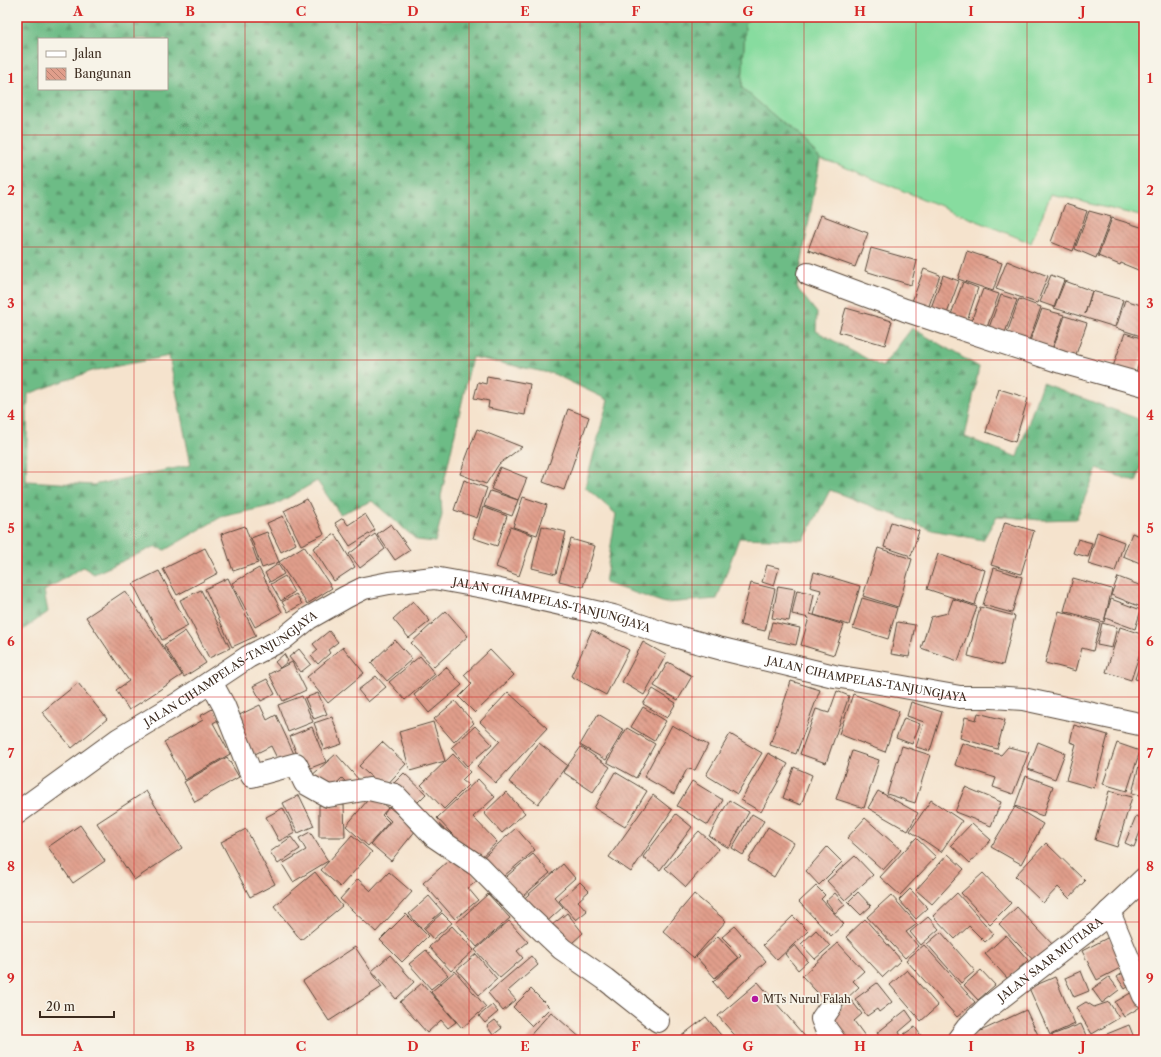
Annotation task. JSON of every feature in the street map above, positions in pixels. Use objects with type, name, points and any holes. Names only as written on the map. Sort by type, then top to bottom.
[{"type":"street","points":[[808,274],[905,310],[1060,362],[1144,385]]},
{"type":"street","name":"JALAN CIHAMPELAS-TANJUNGJAYA","points":[[17,813],[120,738],[179,703],[248,657],[283,639],[309,618],[364,588],[388,583],[434,578],[496,589],[613,616],[663,633],[834,676],[960,697],[1023,699],[1144,725]]},
{"type":"street","points":[[211,682],[224,706],[252,776],[296,764],[305,783],[328,796],[369,789],[395,795],[435,837],[478,866],[562,949],[605,979],[658,1021]]},
{"type":"street","name":"JALAN SAAR MUTIARA","points":[[958,1040],[967,1028],[986,1009],[1101,920],[1144,879]]},
{"type":"street","points":[[1109,912],[1144,996]]},
{"type":"street","points":[[831,1006],[822,1019],[826,1029],[834,1040]]},
{"type":"green space","points":[[17,17],[750,17],[745,23],[742,88],[806,143],[820,159],[797,288],[817,313],[816,331],[882,367],[912,328],[979,367],[965,437],[1017,457],[1042,383],[1141,420],[1145,435],[1141,467],[1136,482],[1097,469],[1076,519],[1040,520],[997,516],[983,540],[932,530],[830,490],[804,540],[739,538],[717,599],[665,603],[605,583],[616,514],[585,487],[608,400],[554,374],[472,357],[441,496],[442,515],[435,542],[417,540],[372,501],[340,514],[317,481],[275,505],[221,517],[165,550],[154,547],[94,574],[83,567],[44,591],[48,612],[17,634]],"holes":[[[169,356],[191,465],[93,485],[26,481],[28,394],[92,371]]]},
{"type":"green space","points":[[750,17],[1144,17],[1144,217],[1051,194],[1031,243],[837,164],[820,159],[806,143],[742,88],[745,23]]},
{"type":"building","points":[[1065,204],[1087,211],[1073,251],[1051,242]]},
{"type":"building","points":[[1089,211],[1111,217],[1096,258],[1075,249]]},
{"type":"building","points":[[821,215],[868,233],[855,267],[808,250]]},
{"type":"building","points":[[1112,218],[1144,228],[1143,272],[1098,256]]},
{"type":"building","points":[[871,248],[917,261],[911,285],[865,271]]},
{"type":"building","points":[[967,251],[1002,263],[993,291],[958,279]]},
{"type":"building","points":[[1007,261],[1048,276],[1037,303],[996,289]]},
{"type":"building","points":[[924,269],[940,275],[926,314],[910,307]]},
{"type":"building","points":[[943,275],[959,281],[945,319],[929,313]]},
{"type":"building","points":[[1051,275],[1064,280],[1054,307],[1040,302]]},
{"type":"building","points":[[1065,281],[1123,300],[1115,327],[1054,308]]},
{"type":"building","points":[[963,282],[978,288],[965,327],[949,320]]},
{"type":"building","points":[[983,289],[999,294],[985,333],[969,327]]},
{"type":"building","points":[[1001,295],[1017,300],[1003,338],[987,333]]},
{"type":"building","points":[[1019,299],[1041,307],[1027,346],[1005,339]]},
{"type":"building","points":[[1125,300],[1144,306],[1140,325],[1144,314],[1144,337],[1116,328]]},
{"type":"building","points":[[846,308],[892,321],[885,345],[839,332]]},
{"type":"building","points":[[1042,309],[1064,315],[1050,355],[1028,346]]},
{"type":"building","points":[[1065,316],[1087,323],[1073,363],[1051,354]]},
{"type":"building","points":[[1125,333],[1144,339],[1144,349],[1133,381],[1111,372]]},
{"type":"building","points":[[487,376],[530,384],[525,415],[488,408],[489,401],[474,398],[478,382],[486,384]]},
{"type":"building","points":[[999,389],[1028,398],[1015,442],[986,432]]},
{"type":"building","points":[[568,409],[589,417],[564,490],[543,482]]},
{"type":"building","points":[[477,429],[522,447],[499,464],[486,484],[460,474]]},
{"type":"building","points":[[500,467],[527,478],[518,500],[491,489]]},
{"type":"building","points":[[464,480],[487,488],[477,518],[454,510]]},
{"type":"building","points":[[490,491],[518,500],[512,516],[484,506]]},
{"type":"building","points":[[523,497],[547,505],[537,535],[513,527]]},
{"type":"building","points":[[307,499],[324,534],[301,545],[284,511]]},
{"type":"building","points":[[483,507],[507,516],[497,546],[473,538]]},
{"type":"building","points":[[365,514],[375,530],[350,546],[335,523],[343,518],[348,525]]},
{"type":"building","points":[[283,516],[296,544],[281,552],[267,523]]},
{"type":"building","points":[[891,522],[919,531],[911,556],[884,547]]},
{"type":"building","points":[[1005,522],[1034,531],[1021,574],[991,565]]},
{"type":"building","points":[[391,524],[410,550],[395,560],[377,534]]},
{"type":"building","points":[[245,526],[258,563],[233,571],[221,534]]},
{"type":"building","points":[[542,526],[566,532],[556,574],[532,568]]},
{"type":"building","points":[[510,527],[533,535],[519,576],[496,567]]},
{"type":"building","points":[[267,532],[279,562],[262,568],[251,538]]},
{"type":"building","points":[[1097,532],[1124,542],[1115,572],[1088,564]]},
{"type":"building","points":[[1132,533],[1144,538],[1144,553],[1140,563],[1123,556]]},
{"type":"building","points":[[335,534],[355,567],[334,581],[313,548]]},
{"type":"building","points":[[375,534],[385,549],[360,568],[349,554]]},
{"type":"building","points":[[571,539],[595,546],[583,587],[559,581]]},
{"type":"building","points":[[1078,539],[1092,543],[1088,557],[1073,553]]},
{"type":"building","points":[[304,546],[332,588],[307,604],[279,562]]},
{"type":"building","points":[[205,548],[218,573],[177,595],[163,569]]},
{"type":"building","points":[[878,548],[912,559],[898,607],[863,596]]},
{"type":"building","points":[[938,554],[985,570],[975,605],[927,589]]},
{"type":"building","points":[[1144,562],[1144,576],[1140,574]]},
{"type":"building","points":[[278,564],[284,574],[270,582],[265,573]]},
{"type":"building","points":[[767,565],[779,568],[774,586],[762,582]]},
{"type":"building","points":[[259,568],[282,612],[255,627],[232,583]]},
{"type":"building","points":[[994,568],[1022,577],[1012,613],[983,605]]},
{"type":"building","points":[[159,571],[188,626],[162,640],[133,584]]},
{"type":"building","points":[[814,572],[860,586],[849,625],[814,615],[821,590],[810,587]]},
{"type":"building","points":[[285,576],[294,592],[281,601],[271,584]]},
{"type":"building","points":[[1118,577],[1144,587],[1144,598],[1141,607],[1111,595]]},
{"type":"building","points":[[228,578],[256,636],[232,647],[205,589]]},
{"type":"building","points":[[1073,578],[1112,589],[1104,622],[1064,611]]},
{"type":"building","points":[[751,583],[775,589],[765,631],[740,625]]},
{"type":"building","points":[[778,586],[795,589],[789,621],[772,618]]},
{"type":"building","points":[[201,590],[230,648],[209,658],[180,600]]},
{"type":"building","points":[[797,590],[814,594],[810,614],[844,625],[834,655],[801,645],[809,618],[792,614]]},
{"type":"building","points":[[125,591],[182,675],[129,710],[116,690],[129,681],[86,617]]},
{"type":"building","points":[[296,594],[302,604],[288,612],[282,602]]},
{"type":"building","points":[[862,598],[897,608],[888,639],[853,628]]},
{"type":"building","points":[[953,599],[977,607],[958,661],[921,648],[931,617],[948,613]]},
{"type":"building","points":[[1111,599],[1141,610],[1135,629],[1105,618]]},
{"type":"building","points":[[413,601],[430,621],[409,638],[393,619]]},
{"type":"building","points":[[980,607],[1015,616],[1003,665],[968,656]]},
{"type":"building","points":[[1144,610],[1144,625],[1139,623]]},
{"type":"building","points":[[446,611],[468,636],[434,667],[411,643]]},
{"type":"building","points":[[1059,611],[1100,623],[1093,651],[1082,648],[1076,671],[1045,663]]},
{"type":"building","points":[[772,622],[800,628],[796,645],[768,639]]},
{"type":"building","points":[[897,622],[915,625],[909,657],[891,654]]},
{"type":"building","points":[[1102,623],[1117,627],[1112,648],[1097,645]]},
{"type":"building","points":[[1120,627],[1144,635],[1144,641],[1131,680],[1106,672]]},
{"type":"building","points":[[592,630],[629,650],[606,695],[571,676]]},
{"type":"building","points":[[185,631],[206,663],[184,677],[164,645]]},
{"type":"building","points":[[329,631],[338,642],[328,650],[330,653],[318,664],[311,656],[318,650],[313,644]]},
{"type":"building","points":[[395,640],[412,659],[387,681],[371,663]]},
{"type":"building","points":[[643,642],[666,655],[644,695],[622,682]]},
{"type":"building","points":[[343,647],[364,673],[328,703],[307,677]]},
{"type":"building","points":[[299,649],[311,664],[301,672],[289,657]]},
{"type":"building","points":[[490,650],[514,675],[475,713],[459,697],[472,684],[464,675]]},
{"type":"building","points":[[1144,650],[1144,681],[1135,679]]},
{"type":"building","points":[[284,654],[288,661],[280,668],[275,662]]},
{"type":"building","points":[[420,656],[435,674],[405,700],[389,682]]},
{"type":"building","points":[[292,662],[306,690],[283,701],[269,674]]},
{"type":"building","points":[[668,662],[692,676],[678,700],[654,686]]},
{"type":"building","points":[[446,667],[462,685],[429,713],[414,695]]},
{"type":"building","points":[[376,676],[386,687],[368,702],[358,690]]},
{"type":"building","points":[[267,679],[275,694],[261,701],[253,686]]},
{"type":"building","points":[[791,681],[820,690],[796,754],[770,745]]},
{"type":"building","points":[[78,683],[107,719],[72,748],[42,712]]},
{"type":"building","points":[[653,689],[676,703],[667,718],[643,704]]},
{"type":"building","points":[[837,691],[849,696],[826,763],[800,754],[816,709],[829,713]]},
{"type":"building","points":[[508,692],[547,728],[496,783],[477,766],[500,741],[480,722]]},
{"type":"building","points":[[318,693],[327,714],[314,719],[305,698]]},
{"type":"building","points":[[853,694],[899,711],[885,752],[839,734]]},
{"type":"building","points":[[302,696],[313,722],[288,732],[278,705]]},
{"type":"building","points":[[455,701],[474,723],[454,742],[434,719]]},
{"type":"building","points":[[911,702],[942,712],[930,751],[916,747],[924,722],[907,716]]},
{"type":"building","points":[[260,705],[267,720],[276,715],[295,756],[280,764],[271,746],[249,757],[231,719]]},
{"type":"building","points":[[643,707],[666,721],[654,741],[631,727]]},
{"type":"building","points":[[214,708],[220,719],[213,723],[230,754],[185,780],[164,742],[203,720],[200,716]]},
{"type":"building","points":[[978,713],[1005,720],[997,749],[960,738],[965,717],[976,720]]},
{"type":"building","points":[[598,714],[624,730],[606,760],[580,745]]},
{"type":"building","points":[[332,717],[342,744],[324,750],[314,723]]},
{"type":"building","points":[[904,718],[920,724],[912,744],[896,738]]},
{"type":"building","points":[[433,722],[445,761],[410,771],[399,732]]},
{"type":"building","points":[[672,725],[708,745],[695,770],[687,769],[674,794],[644,777]]},
{"type":"building","points":[[1074,725],[1108,735],[1094,788],[1066,780],[1076,744],[1070,742]]},
{"type":"building","points":[[475,726],[492,744],[467,766],[451,748]]},
{"type":"building","points":[[312,727],[326,762],[303,771],[290,736]]},
{"type":"building","points":[[627,728],[655,744],[636,778],[607,762]]},
{"type":"building","points":[[730,734],[762,753],[737,794],[706,775]]},
{"type":"building","points":[[382,742],[406,764],[384,788],[359,766]]},
{"type":"building","points":[[1038,742],[1065,753],[1055,779],[1028,769]]},
{"type":"building","points":[[539,743],[567,765],[538,804],[509,782]]},
{"type":"building","points":[[962,743],[1001,755],[1008,747],[1029,752],[1013,794],[993,787],[996,778],[955,765]]},
{"type":"building","points":[[1117,743],[1140,751],[1127,791],[1103,784]]},
{"type":"building","points":[[902,746],[930,755],[915,803],[887,794]]},
{"type":"building","points":[[581,747],[610,767],[593,792],[563,772]]},
{"type":"building","points":[[852,751],[879,760],[864,808],[836,799]]},
{"type":"building","points":[[768,753],[788,764],[761,812],[741,800]]},
{"type":"building","points":[[336,754],[360,781],[351,788],[342,778],[325,794],[310,777]]},
{"type":"building","points":[[453,754],[470,772],[462,780],[468,785],[444,809],[421,785]]},
{"type":"building","points":[[1142,754],[1144,755],[1144,796],[1132,793]]},
{"type":"building","points":[[227,757],[239,777],[195,802],[184,782]]},
{"type":"building","points":[[794,767],[812,775],[801,805],[783,798]]},
{"type":"building","points":[[615,772],[647,791],[625,827],[594,808]]},
{"type":"building","points":[[404,773],[426,794],[411,809],[389,788]]},
{"type":"building","points":[[1026,776],[1053,786],[1043,816],[1015,806]]},
{"type":"building","points":[[478,779],[495,797],[473,817],[497,842],[477,861],[437,818]]},
{"type":"building","points":[[692,781],[723,800],[708,825],[677,806]]},
{"type":"building","points":[[965,787],[1001,802],[991,826],[955,812]]},
{"type":"building","points":[[146,791],[182,848],[134,880],[97,823]]},
{"type":"building","points":[[878,791],[918,813],[908,831],[868,808]]},
{"type":"building","points":[[1109,791],[1132,797],[1117,847],[1095,840]]},
{"type":"building","points":[[506,792],[525,813],[502,833],[484,813]]},
{"type":"building","points":[[299,795],[314,826],[298,833],[283,803]]},
{"type":"building","points":[[372,795],[388,808],[382,815],[389,822],[368,846],[346,826]]},
{"type":"building","points":[[653,795],[672,810],[631,872],[609,857]]},
{"type":"building","points":[[729,800],[749,812],[729,848],[709,836]]},
{"type":"building","points":[[931,800],[962,821],[941,852],[910,831]]},
{"type":"building","points":[[319,805],[344,805],[345,837],[319,837]]},
{"type":"building","points":[[389,807],[416,830],[391,861],[371,844],[391,821],[384,814]]},
{"type":"building","points":[[1015,807],[1043,824],[1021,864],[991,847]]},
{"type":"building","points":[[283,808],[295,833],[279,841],[266,817]]},
{"type":"building","points":[[676,814],[692,827],[660,870],[643,857]]},
{"type":"building","points":[[752,814],[764,821],[743,855],[732,848]]},
{"type":"building","points":[[1136,816],[1144,819],[1144,822],[1134,847],[1125,843]]},
{"type":"building","points":[[865,818],[901,850],[883,870],[847,838]]},
{"type":"building","points":[[972,823],[991,840],[970,863],[951,845]]},
{"type":"building","points":[[80,825],[105,861],[73,883],[48,847]]},
{"type":"building","points":[[768,827],[794,843],[774,877],[748,861]]},
{"type":"building","points":[[516,828],[535,850],[498,881],[480,860]]},
{"type":"building","points":[[246,829],[275,884],[250,897],[221,842]]},
{"type":"building","points":[[699,831],[719,849],[686,887],[665,868]]},
{"type":"building","points":[[310,832],[328,861],[293,882],[282,864],[306,850],[299,838]]},
{"type":"building","points":[[352,835],[372,852],[340,887],[321,870]]},
{"type":"building","points":[[291,837],[300,849],[278,864],[270,852]]},
{"type":"building","points":[[916,838],[936,857],[900,895],[880,877]]},
{"type":"building","points":[[1046,843],[1085,881],[1069,898],[1058,887],[1043,903],[1015,876]]},
{"type":"building","points":[[827,847],[842,862],[819,885],[806,871]]},
{"type":"building","points":[[456,854],[478,880],[468,888],[478,900],[455,919],[423,883]]},
{"type":"building","points":[[533,854],[550,873],[517,901],[500,882]]},
{"type":"building","points":[[948,854],[964,869],[932,904],[916,890]]},
{"type":"building","points":[[855,856],[873,875],[845,900],[827,881]]},
{"type":"building","points":[[563,864],[575,878],[554,897],[563,907],[541,927],[519,903]]},
{"type":"building","points":[[315,872],[342,906],[301,940],[274,906]]},
{"type":"building","points":[[389,872],[412,892],[376,932],[340,899],[358,879],[371,891]]},
{"type":"building","points":[[983,873],[1011,903],[990,924],[961,893]]},
{"type":"building","points":[[580,882],[589,891],[578,901],[587,911],[576,920],[559,901]]},
{"type":"building","points":[[816,886],[825,895],[821,899],[844,924],[831,936],[799,902]]},
{"type":"building","points":[[910,889],[928,908],[916,919],[899,900]]},
{"type":"building","points":[[858,892],[871,906],[861,915],[848,902]]},
{"type":"building","points":[[835,893],[845,905],[835,913],[826,901]]},
{"type":"building","points":[[957,893],[994,934],[985,942],[969,926],[955,939],[933,916]]},
{"type":"building","points":[[488,894],[510,918],[477,947],[456,923]]},
{"type":"building","points":[[694,894],[726,921],[694,958],[663,931]]},
{"type":"building","points":[[891,895],[917,924],[906,932],[918,946],[905,958],[867,917]]},
{"type":"building","points":[[429,896],[442,911],[422,929],[409,914]]},
{"type":"building","points":[[1017,907],[1054,946],[1036,963],[999,924]]},
{"type":"building","points":[[442,913],[452,923],[433,939],[424,929]]},
{"type":"building","points":[[567,913],[583,933],[571,944],[564,936],[558,941],[547,929]]},
{"type":"building","points":[[406,914],[428,936],[402,962],[380,940]]},
{"type":"building","points":[[793,916],[808,931],[777,960],[763,945]]},
{"type":"building","points":[[928,917],[939,929],[921,945],[910,932]]},
{"type":"building","points":[[865,919],[901,960],[883,977],[846,937]]},
{"type":"building","points":[[509,921],[528,942],[517,951],[523,958],[500,978],[475,950]]},
{"type":"building","points":[[452,926],[474,950],[451,971],[429,947]]},
{"type":"building","points":[[735,926],[766,961],[727,998],[713,982],[741,956],[722,937]]},
{"type":"building","points":[[816,930],[830,946],[815,959],[801,944]]},
{"type":"building","points":[[941,932],[975,971],[961,983],[927,944]]},
{"type":"building","points":[[1006,935],[1028,960],[1008,979],[985,954]]},
{"type":"building","points":[[718,936],[738,958],[715,978],[696,957]]},
{"type":"building","points":[[1109,937],[1124,966],[1097,980],[1082,951]]},
{"type":"building","points":[[838,943],[864,971],[853,981],[859,987],[844,1001],[839,995],[828,1004],[802,976]]},
{"type":"building","points":[[795,945],[808,961],[798,970],[785,954]]},
{"type":"building","points":[[924,945],[975,1002],[957,1017],[906,960]]},
{"type":"building","points":[[355,947],[382,987],[329,1021],[303,981]]},
{"type":"building","points":[[426,950],[448,975],[431,989],[409,964]]},
{"type":"building","points":[[476,954],[497,979],[479,995],[457,970]]},
{"type":"building","points":[[390,955],[414,982],[396,999],[372,971]]},
{"type":"building","points":[[531,956],[538,965],[508,991],[516,1000],[503,1011],[488,993]]},
{"type":"building","points":[[907,970],[938,1006],[921,1021],[890,985]]},
{"type":"building","points":[[981,970],[995,985],[978,1000],[964,985]]},
{"type":"building","points":[[1127,970],[1135,982],[1125,989],[1117,977]]},
{"type":"building","points":[[455,971],[486,1007],[462,1028],[431,992]]},
{"type":"building","points":[[1081,971],[1089,991],[1074,997],[1065,978]]},
{"type":"building","points":[[1055,977],[1075,1024],[1050,1035],[1029,988]]},
{"type":"building","points":[[1109,977],[1119,990],[1102,1003],[1092,989]]},
{"type":"building","name":"MTs Nurul Falah","points":[[758,982],[808,1040],[765,1040],[762,1037],[758,1040],[739,1040],[718,1016]]},
{"type":"building","points":[[422,983],[456,1022],[448,1028],[441,1020],[427,1033],[400,1002]]},
{"type":"building","points":[[877,983],[892,1002],[879,1012],[877,1009],[867,1016],[855,999]]},
{"type":"building","points":[[531,989],[550,1008],[532,1026],[513,1007]]},
{"type":"building","points":[[1134,991],[1142,1006],[1124,1017],[1115,1002]]},
{"type":"building","points":[[851,1000],[862,1014],[854,1021],[868,1040],[841,1040],[826,1019]]},
{"type":"building","points":[[1086,1002],[1094,1007],[1109,1002],[1119,1018],[1092,1034],[1076,1008]]},
{"type":"building","points":[[492,1005],[498,1012],[485,1023],[479,1016]]},
{"type":"building","points":[[906,1010],[913,1020],[899,1032],[901,1036],[896,1040],[882,1040],[877,1033]]},
{"type":"building","points":[[1026,1010],[1040,1039],[974,1040],[972,1035]]},
{"type":"building","points":[[551,1012],[583,1040],[526,1040]]},
{"type":"building","points":[[706,1017],[725,1040],[676,1040]]},
{"type":"building","points":[[495,1020],[502,1028],[493,1035],[487,1026]]},
{"type":"building","points":[[1081,1024],[1088,1040],[1054,1040],[1052,1035]]},
{"type":"building","points":[[1129,1025],[1135,1040],[1092,1040]]},
{"type":"building","points":[[915,1027],[924,1040],[904,1040],[907,1038],[904,1034]]},
{"type":"place","name":"MTs Nurul Falah","points":[[755,999]]}]
